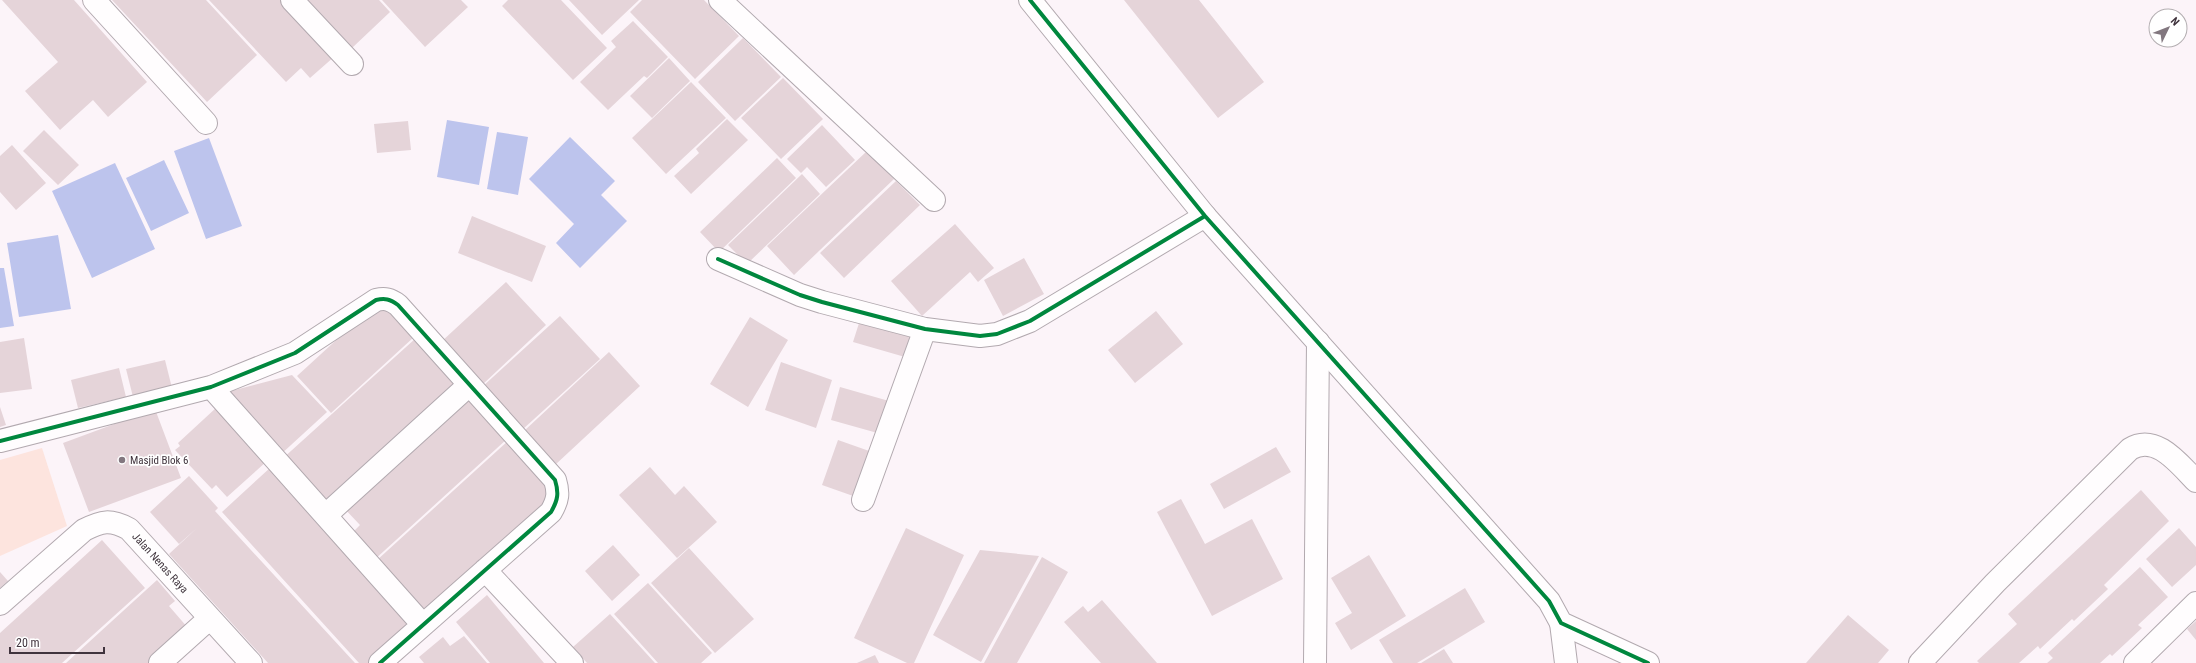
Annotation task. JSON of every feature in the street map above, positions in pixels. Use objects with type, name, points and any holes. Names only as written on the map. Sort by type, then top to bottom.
[{"type":"street","points":[[94,0],[206,123]]},
{"type":"street","points":[[292,0],[352,64]]},
{"type":"street","points":[[720,0],[934,200]]},
{"type":"street","points":[[1030,0],[1205,216],[1549,601],[1562,623],[1566,663]]},
{"type":"street","points":[[718,259],[800,295],[925,329],[980,336],[997,334],[1014,329],[1037,317],[1205,216]]},
{"type":"street","points":[[0,441],[211,387],[295,353],[376,300],[384,298],[398,305],[555,480],[558,492],[556,502],[551,512],[380,663]]},
{"type":"street","points":[[863,500],[925,329]]},
{"type":"street","points":[[1315,663],[1318,342]]},
{"type":"street","points":[[326,515],[469,385]]},
{"type":"street","points":[[211,387],[423,625]]},
{"type":"street","points":[[1920,663],[1995,583],[2130,449],[2143,443],[2150,444],[2167,453],[2196,481]]},
{"type":"street","name":"Jalan Nenas Raya","points":[[0,604],[84,530],[99,523],[116,522],[129,529],[251,663]]},
{"type":"street","points":[[484,570],[572,663]]},
{"type":"street","points":[[2135,663],[2196,603]]},
{"type":"street","points":[[160,663],[210,618]]},
{"type":"street","points":[[1562,623],[1648,663]]},
{"type":"shaded area","points":[[42,448],[67,526],[0,556],[0,460]]},
{"type":"water","points":[[447,120],[489,127],[479,185],[437,177]]},
{"type":"water","points":[[497,132],[528,137],[518,195],[487,189]]},
{"type":"water","points":[[570,137],[615,181],[601,195],[627,221],[580,268],[556,243],[574,224],[529,179]]},
{"type":"water","points":[[209,138],[242,226],[206,239],[174,151]]},
{"type":"water","points":[[164,160],[189,213],[151,231],[126,178]]},
{"type":"water","points":[[115,163],[155,249],[92,278],[52,191]]},
{"type":"water","points":[[58,235],[71,309],[19,317],[7,243]]},
{"type":"water","points":[[0,268],[4,268],[14,326],[0,328]]},
{"type":"building","points":[[2,0],[74,0],[147,82],[108,117],[93,100],[60,130],[25,91],[58,62]]},
{"type":"building","points":[[112,0],[206,0],[257,55],[207,102]]},
{"type":"building","points":[[209,0],[283,0],[335,56],[310,78],[301,68],[286,82]]},
{"type":"building","points":[[308,0],[379,0],[390,12],[352,48]]},
{"type":"building","points":[[382,0],[461,0],[468,7],[425,47]]},
{"type":"building","points":[[508,0],[561,0],[607,48],[573,80],[502,6]]},
{"type":"building","points":[[569,0],[639,0],[602,35]]},
{"type":"building","points":[[642,0],[704,0],[739,36],[695,79],[630,12]]},
{"type":"building","points":[[1124,0],[1199,0],[1264,82],[1218,118]]},
{"type":"building","points":[[633,21],[668,57],[647,78],[644,76],[608,110],[580,82],[616,47],[611,41]]},
{"type":"building","points":[[743,38],[781,77],[735,121],[698,82]]},
{"type":"building","points":[[669,58],[690,81],[652,118],[630,96]]},
{"type":"building","points":[[783,78],[823,119],[781,159],[741,118]]},
{"type":"building","points":[[691,82],[726,118],[666,174],[632,138]]},
{"type":"building","points":[[727,119],[748,140],[691,194],[674,176],[699,153],[696,149]]},
{"type":"building","points":[[408,121],[411,150],[377,153],[374,124]]},
{"type":"building","points":[[822,125],[855,160],[826,187],[807,167],[801,173],[787,159]]},
{"type":"building","points":[[44,130],[79,165],[58,185],[23,151]]},
{"type":"building","points":[[12,145],[46,183],[16,210],[0,192],[0,156]]},
{"type":"building","points":[[867,151],[894,179],[794,275],[767,246]]},
{"type":"building","points":[[777,158],[796,178],[719,252],[700,232]]},
{"type":"building","points":[[802,174],[820,194],[747,264],[728,245]]},
{"type":"building","points":[[896,181],[920,205],[844,278],[820,253]]},
{"type":"building","points":[[472,216],[546,246],[532,282],[458,253]]},
{"type":"building","points":[[955,224],[994,268],[978,282],[970,272],[922,316],[891,281]]},
{"type":"building","points":[[1024,258],[1044,294],[1003,316],[984,280]]},
{"type":"building","points":[[506,282],[546,325],[481,386],[441,342]]},
{"type":"building","points":[[380,300],[414,337],[331,413],[297,376]]},
{"type":"building","points":[[1156,311],[1183,344],[1135,383],[1108,350]]},
{"type":"building","points":[[560,316],[600,359],[522,430],[482,387]]},
{"type":"building","points":[[750,317],[788,340],[748,407],[710,384]]},
{"type":"building","points":[[860,320],[911,335],[905,357],[853,342]]},
{"type":"building","points":[[24,338],[32,389],[0,393],[0,342]]},
{"type":"building","points":[[416,338],[460,386],[325,509],[281,460]]},
{"type":"building","points":[[609,352],[640,386],[555,465],[524,431]]},
{"type":"building","points":[[165,360],[172,388],[133,397],[126,369]]},
{"type":"building","points":[[781,362],[832,380],[816,428],[765,410]]},
{"type":"building","points":[[119,368],[126,397],[78,408],[71,380]]},
{"type":"building","points":[[292,375],[327,412],[279,456],[223,393]]},
{"type":"building","points":[[840,387],[889,401],[881,434],[831,420]]},
{"type":"building","points":[[466,394],[507,439],[373,561],[350,535],[360,525],[342,506]]},
{"type":"building","points":[[0,407],[6,425],[0,427]]},
{"type":"building","points":[[217,407],[267,461],[227,497],[216,485],[212,489],[175,450],[180,446],[178,443]]},
{"type":"building","name":"Masjid Blok 6","points":[[155,409],[181,478],[89,512],[63,443]]},
{"type":"building","points":[[509,440],[557,493],[424,614],[376,561]]},
{"type":"building","points":[[838,440],[872,452],[856,497],[822,485]]},
{"type":"building","points":[[1276,447],[1291,472],[1224,509],[1210,484]]},
{"type":"building","points":[[271,467],[413,623],[368,663],[359,663],[222,512]]},
{"type":"building","points":[[650,467],[675,495],[684,486],[717,522],[677,558],[619,495]]},
{"type":"building","points":[[189,476],[218,508],[215,511],[355,663],[268,663],[169,554],[197,528],[179,544],[150,512]]},
{"type":"building","points":[[2141,490],[2169,521],[2104,585],[2108,589],[2074,621],[2072,619],[2040,649],[2038,646],[2019,663],[1979,663],[1977,661],[2017,624],[2008,614]]},
{"type":"building","points":[[1181,499],[1205,544],[1252,519],[1283,579],[1212,616],[1157,512]]},
{"type":"building","points":[[906,528],[964,555],[914,663],[907,663],[854,638]]},
{"type":"building","points":[[2179,528],[2196,547],[2196,565],[2172,587],[2146,559]]},
{"type":"building","points":[[102,540],[145,588],[62,663],[0,663],[0,633]]},
{"type":"building","points":[[613,545],[640,575],[612,601],[585,571]]},
{"type":"building","points":[[689,548],[754,619],[715,653],[651,583]]},
{"type":"building","points":[[980,550],[1039,556],[981,662],[933,635]]},
{"type":"building","points":[[1369,555],[1406,616],[1351,650],[1335,623],[1352,613],[1331,578]]},
{"type":"building","points":[[1042,557],[1068,572],[1017,663],[984,663]]},
{"type":"building","points":[[2140,567],[2168,597],[2138,625],[2142,628],[2112,656],[2110,654],[2100,663],[2047,663],[2053,658],[2048,653]]},
{"type":"building","points":[[0,572],[8,581],[0,588]]},
{"type":"building","points":[[157,580],[175,601],[169,606],[188,628],[149,663],[66,663]]},
{"type":"building","points":[[648,583],[712,653],[701,663],[658,663],[614,614]]},
{"type":"building","points":[[1465,588],[1485,622],[1417,663],[1393,663],[1379,640]]},
{"type":"building","points":[[487,595],[544,663],[490,663],[456,622]]},
{"type":"building","points":[[1102,600],[1157,663],[1101,663],[1064,622],[1083,606],[1088,612]]},
{"type":"building","points":[[610,614],[655,663],[587,663],[573,647]]},
{"type":"building","points":[[1848,615],[1889,650],[1878,663],[1806,663]]},
{"type":"building","points":[[2196,621],[2196,640],[2187,629]]},
{"type":"building","points":[[464,636],[487,663],[424,663],[419,657],[443,637],[450,646]]},
{"type":"building","points":[[1444,649],[1453,663],[1421,663]]},
{"type":"building","points":[[875,655],[879,663],[857,663]]},
{"type":"cycle path","points":[[1030,0],[1205,216],[1549,601],[1561,623],[1648,663]]},
{"type":"cycle path","points":[[718,259],[800,295],[822,302],[925,329],[980,336],[997,334],[1030,321],[1205,216]]},
{"type":"cycle path","points":[[0,441],[211,387],[295,353],[376,300],[385,299],[392,301],[398,305],[555,480],[557,493],[555,504],[551,512],[380,663]]},
{"type":"place","name":"Masjid Blok 6","points":[[122,460]]}]
